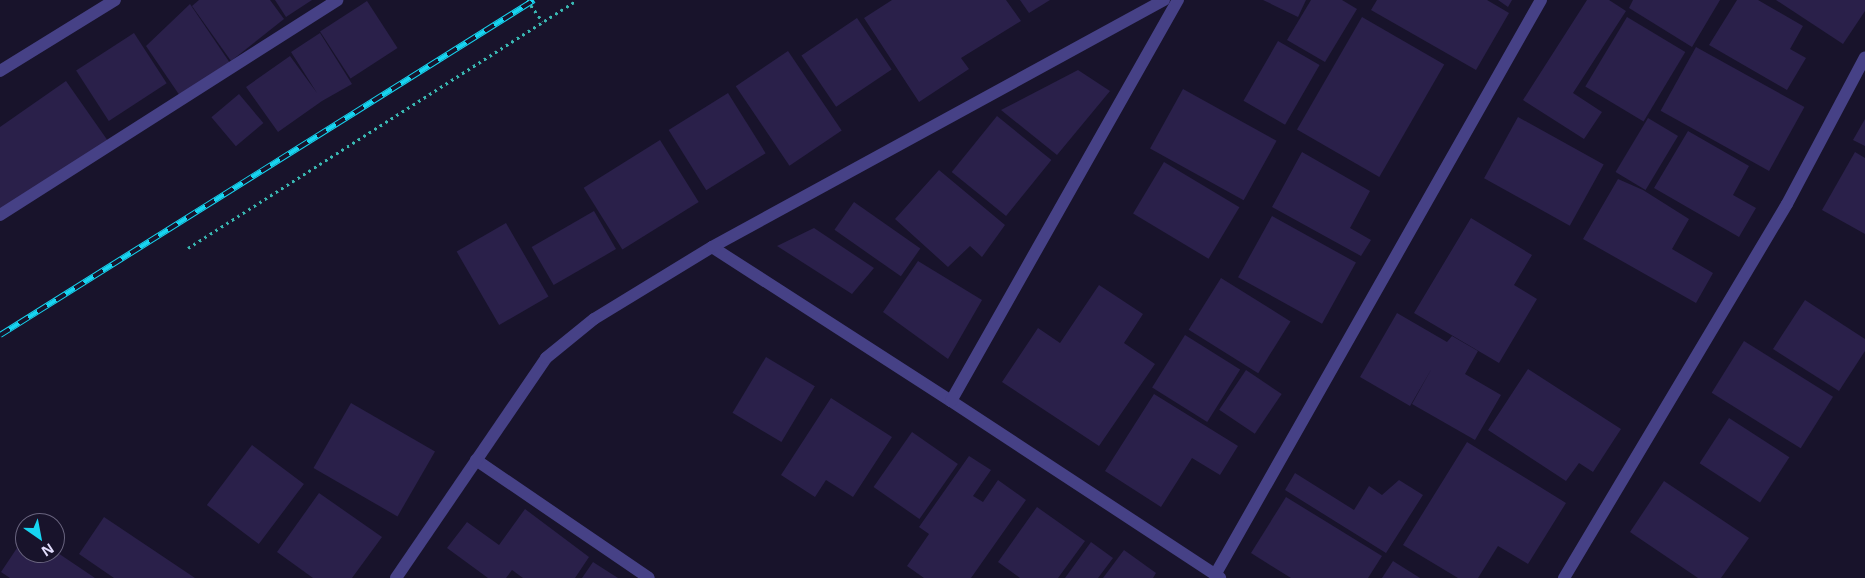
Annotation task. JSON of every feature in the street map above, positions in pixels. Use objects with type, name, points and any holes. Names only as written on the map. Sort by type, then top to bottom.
[{"type":"street","points":[[0,71],[115,0]]},
{"type":"street","points":[[0,215],[337,0]]},
{"type":"street","points":[[396,578],[546,358],[594,319],[712,248],[1164,0]]},
{"type":"street","points":[[951,401],[1178,0]]},
{"type":"street","points":[[712,248],[951,401],[1217,576],[1541,0]]},
{"type":"street","points":[[1564,578],[1786,204],[1865,57]]},
{"type":"street","points":[[476,460],[649,578]]},
{"type":"path","points":[[527,0],[542,21]]},
{"type":"path","points":[[188,248],[576,0]]},
{"type":"building","points":[[199,0],[270,0],[284,19],[231,61],[192,6]]},
{"type":"building","points":[[275,0],[312,0],[286,17]]},
{"type":"building","points":[[892,0],[1006,0],[1021,21],[961,58],[969,69],[919,102],[864,18]]},
{"type":"building","points":[[1020,0],[1050,0],[1029,13]]},
{"type":"building","points":[[1263,0],[1306,0],[1298,17]]},
{"type":"building","points":[[1311,0],[1342,0],[1357,9],[1325,62],[1287,40]]},
{"type":"building","points":[[1377,0],[1487,0],[1509,13],[1476,70],[1371,10]]},
{"type":"building","points":[[1498,0],[1512,0],[1508,7]]},
{"type":"building","points":[[1587,0],[1609,0],[1626,11],[1573,93],[1602,112],[1584,139],[1523,100]]},
{"type":"building","points":[[1633,0],[1720,0],[1692,47],[1629,8]]},
{"type":"building","points":[[1737,0],[1758,0],[1803,26],[1790,49],[1806,58],[1787,90],[1709,45]]},
{"type":"building","points":[[1776,0],[1865,0],[1865,11],[1843,44]]},
{"type":"building","points":[[367,1],[397,48],[351,78],[320,31]]},
{"type":"building","points":[[190,4],[230,63],[180,96],[146,46]]},
{"type":"building","points":[[1362,17],[1444,64],[1379,177],[1297,130]]},
{"type":"building","points":[[1627,17],[1685,52],[1644,121],[1585,86]]},
{"type":"building","points":[[857,18],[892,69],[836,107],[801,55]]},
{"type":"building","points":[[134,33],[167,83],[109,121],[76,71]]},
{"type":"building","points":[[320,33],[352,84],[322,101],[278,132],[246,87],[290,56],[317,93],[291,52]]},
{"type":"building","points":[[1278,41],[1320,65],[1285,125],[1244,101]]},
{"type":"building","points":[[1696,47],[1804,107],[1769,171],[1661,111]]},
{"type":"building","points":[[788,51],[842,131],[789,166],[736,86]]},
{"type":"building","points":[[1078,70],[1110,91],[1057,155],[1001,110]]},
{"type":"building","points":[[66,81],[108,141],[0,214],[0,127]]},
{"type":"building","points":[[1183,89],[1277,141],[1244,200],[1150,148]]},
{"type":"building","points":[[728,93],[766,153],[706,190],[669,130]]},
{"type":"building","points":[[239,94],[263,123],[236,146],[211,117]]},
{"type":"building","points":[[997,116],[1051,160],[1006,216],[952,172]]},
{"type":"building","points":[[1518,117],[1604,165],[1570,226],[1484,178]]},
{"type":"building","points":[[1648,118],[1678,136],[1646,190],[1616,172]]},
{"type":"building","points":[[1865,119],[1865,146],[1853,140]]},
{"type":"building","points":[[1688,131],[1749,166],[1733,195],[1756,208],[1739,237],[1654,188]]},
{"type":"building","points":[[660,140],[699,202],[622,250],[584,188]]},
{"type":"building","points":[[1302,152],[1370,191],[1350,228],[1371,240],[1361,256],[1272,207]]},
{"type":"building","points":[[1855,152],[1865,158],[1865,234],[1822,210]]},
{"type":"building","points":[[1164,162],[1239,207],[1209,259],[1133,213]]},
{"type":"building","points":[[939,170],[1005,225],[982,257],[970,246],[948,267],[895,219]]},
{"type":"building","points":[[1618,179],[1643,190],[1689,219],[1672,249],[1713,273],[1696,303],[1583,239]]},
{"type":"building","points":[[854,202],[920,248],[901,276],[834,230]]},
{"type":"building","points":[[594,211],[616,249],[554,285],[532,247]]},
{"type":"building","points":[[1272,216],[1356,263],[1322,324],[1238,277]]},
{"type":"building","points":[[1471,218],[1532,255],[1514,285],[1537,299],[1499,363],[1414,313]]},
{"type":"building","points":[[506,223],[548,297],[499,325],[457,252]]},
{"type":"building","points":[[814,228],[874,268],[852,294],[777,246]]},
{"type":"building","points":[[918,261],[982,300],[948,359],[883,312]]},
{"type":"building","points":[[1221,278],[1291,321],[1258,373],[1189,330]]},
{"type":"building","points":[[1099,285],[1143,314],[1124,343],[1155,364],[1099,446],[1002,382],[1038,328],[1060,343]]},
{"type":"building","points":[[1805,300],[1865,339],[1865,351],[1839,391],[1773,349]]},
{"type":"building","points":[[1397,313],[1447,342],[1452,336],[1478,351],[1465,374],[1501,395],[1475,440],[1412,404],[1432,368],[1410,406],[1360,377]]},
{"type":"building","points":[[1185,335],[1240,369],[1207,422],[1152,388]]},
{"type":"building","points":[[1744,341],[1833,397],[1801,448],[1712,393]]},
{"type":"building","points":[[766,357],[815,386],[781,442],[733,413]]},
{"type":"building","points":[[1528,369],[1621,429],[1593,472],[1579,463],[1566,481],[1488,430]]},
{"type":"building","points":[[1246,370],[1282,394],[1255,434],[1219,410]]},
{"type":"building","points":[[1154,394],[1238,446],[1220,475],[1192,458],[1161,507],[1105,471]]},
{"type":"building","points":[[831,398],[892,437],[853,497],[826,480],[815,497],[781,475]]},
{"type":"building","points":[[351,403],[435,452],[398,516],[314,468]]},
{"type":"building","points":[[1729,418],[1789,457],[1760,503],[1700,463]]},
{"type":"building","points":[[912,432],[958,464],[919,519],[874,487]]},
{"type":"building","points":[[1467,442],[1566,503],[1528,564],[1498,546],[1478,578],[1458,578],[1403,545]]},
{"type":"building","points":[[252,445],[304,484],[259,544],[207,505]]},
{"type":"building","points":[[969,456],[991,470],[973,496],[983,502],[998,480],[1026,500],[971,578],[924,578],[907,566],[929,534],[919,527]]},
{"type":"building","points":[[1295,473],[1354,510],[1369,486],[1382,495],[1399,480],[1423,495],[1386,553],[1285,490]]},
{"type":"building","points":[[1664,481],[1749,538],[1721,578],[1698,578],[1630,532]]},
{"type":"building","points":[[319,493],[382,537],[352,578],[313,578],[277,552]]},
{"type":"building","points":[[1286,497],[1382,556],[1368,578],[1291,578],[1251,553]]},
{"type":"building","points":[[1037,507],[1085,541],[1058,578],[1020,578],[998,562]]},
{"type":"building","points":[[525,509],[589,557],[575,578],[523,578],[512,570],[506,578],[488,578],[447,548],[467,522],[499,545]]},
{"type":"building","points":[[104,517],[195,578],[114,578],[79,554]]},
{"type":"building","points":[[1091,542],[1113,558],[1098,578],[1065,578]]},
{"type":"building","points":[[1124,550],[1156,573],[1153,578],[1103,578]]},
{"type":"building","points":[[15,551],[15,563],[65,563],[65,558],[95,578],[10,578],[1,572]]},
{"type":"building","points":[[1393,561],[1420,578],[1382,578]]},
{"type":"building","points":[[593,562],[618,578],[582,578]]},
{"type":"railway","points":[[0,335],[534,0]]}]
